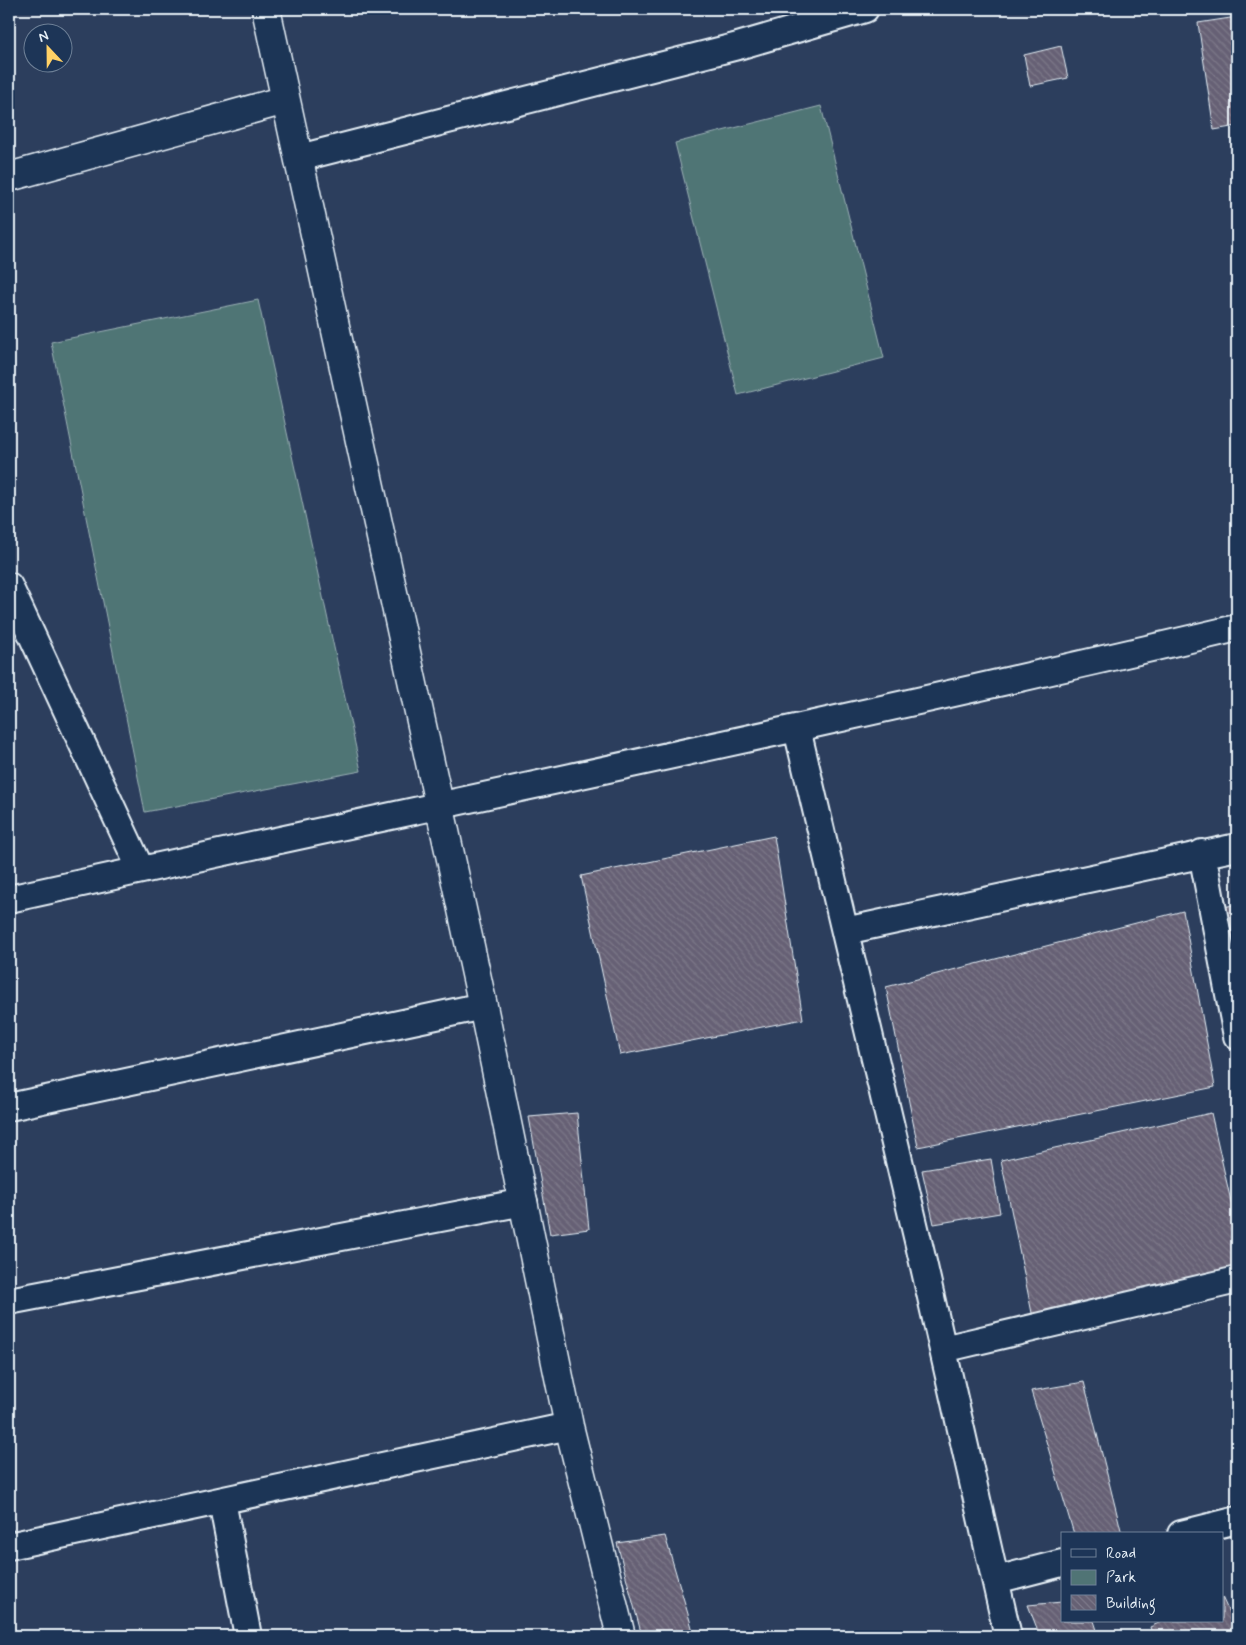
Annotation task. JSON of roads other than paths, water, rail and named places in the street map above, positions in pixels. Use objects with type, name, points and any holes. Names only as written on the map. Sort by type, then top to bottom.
[{"type":"street","points":[[266,9],[483,1006],[569,1426],[621,1636]]},
{"type":"street","points":[[299,158],[738,46],[865,9]]},
{"type":"street","points":[[9,177],[285,100]]},
{"type":"street","points":[[9,586],[141,870]]},
{"type":"street","points":[[9,899],[439,804],[797,729],[1237,628]]},
{"type":"street","points":[[797,729],[943,1349],[1008,1636]]},
{"type":"street","points":[[845,930],[1237,847]]},
{"type":"street","points":[[1202,853],[1237,1036]]},
{"type":"street","points":[[9,1108],[483,1006]]},
{"type":"street","points":[[9,1300],[524,1202]]},
{"type":"street","points":[[943,1349],[1237,1280]]},
{"type":"street","points":[[9,1546],[569,1426]]},
{"type":"street","points":[[222,1501],[248,1636]]},
{"type":"street","points":[[1189,1532],[1237,1520]]},
{"type":"street","points":[[996,1580],[1061,1563]]}]
